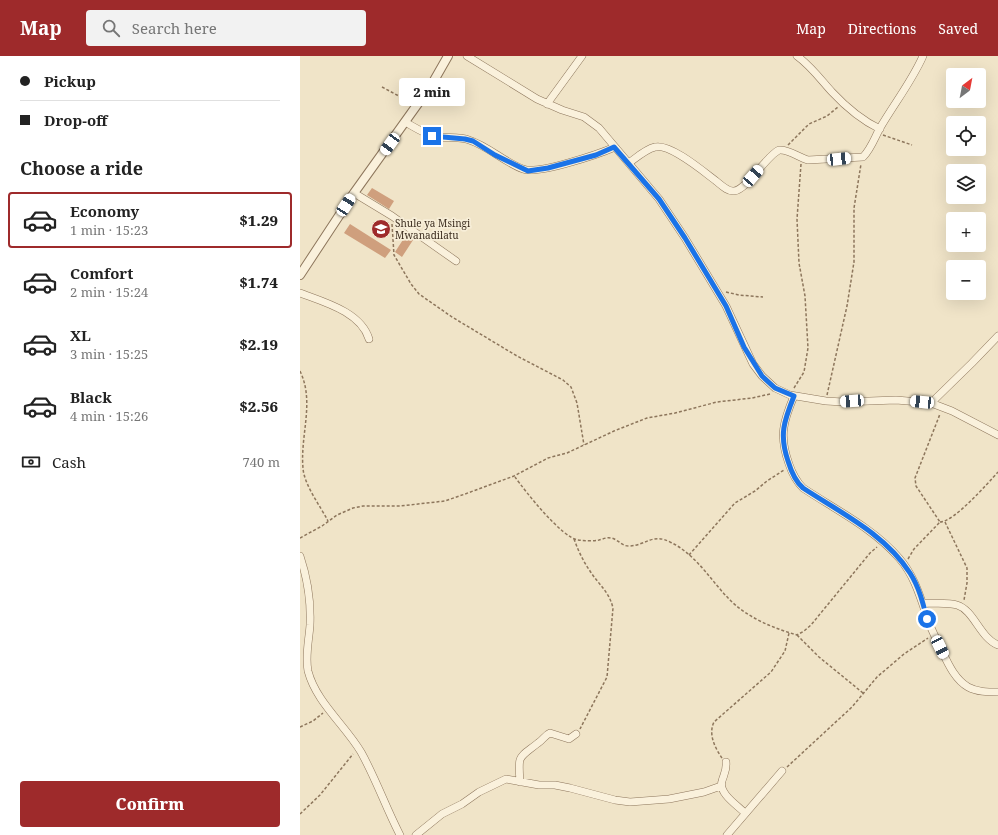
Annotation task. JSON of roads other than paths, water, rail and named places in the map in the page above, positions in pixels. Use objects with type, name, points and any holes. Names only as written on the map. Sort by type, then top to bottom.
[{"type":"street","points":[[300,275],[354,193],[417,106],[448,56]]},
{"type":"street","points":[[467,56],[547,104],[584,117],[594,123],[664,205],[726,306],[754,364],[768,383],[781,391],[792,395],[826,401],[842,402],[896,400],[930,403],[942,407],[998,435]]},
{"type":"street","points":[[547,104],[582,56]]},
{"type":"street","points":[[797,56],[813,70],[843,103],[879,131]]},
{"type":"street","points":[[629,163],[651,149],[656,147],[666,148],[681,156],[731,191],[735,191],[742,188],[776,152],[784,150],[801,158],[816,160],[863,157],[867,153],[923,56]]},
{"type":"street","points":[[405,122],[432,136],[473,141],[501,158],[528,171],[554,167],[596,155],[614,147]]},
{"type":"street","points":[[354,193],[392,216],[456,261]]},
{"type":"street","points":[[300,293],[315,298],[355,318],[360,323],[369,339]]},
{"type":"street","points":[[930,403],[998,336]]},
{"type":"street","points":[[792,395],[782,434],[783,448],[795,478],[803,488],[882,541],[899,558],[918,589],[934,634],[951,669],[963,683],[975,690],[998,692]]},
{"type":"street","points":[[300,556],[309,604],[310,623],[307,664],[312,680],[329,708],[358,747],[379,787],[391,818],[400,835]]},
{"type":"street","points":[[923,603],[953,604],[963,608],[991,641],[998,646]]},
{"type":"street","points":[[520,782],[520,758],[524,752],[538,744],[548,734],[553,733],[569,739],[576,734]]},
{"type":"street","points":[[726,762],[721,786],[723,792],[745,813]]},
{"type":"street","points":[[727,835],[782,771]]},
{"type":"street","points":[[416,835],[442,814],[462,804],[495,783],[506,779],[520,782],[554,785],[615,800],[630,802],[670,799],[704,792],[721,786]]},
{"type":"place","name":"Shule ya Msingi Mwanadilatu","points":[[381,229]]}]
